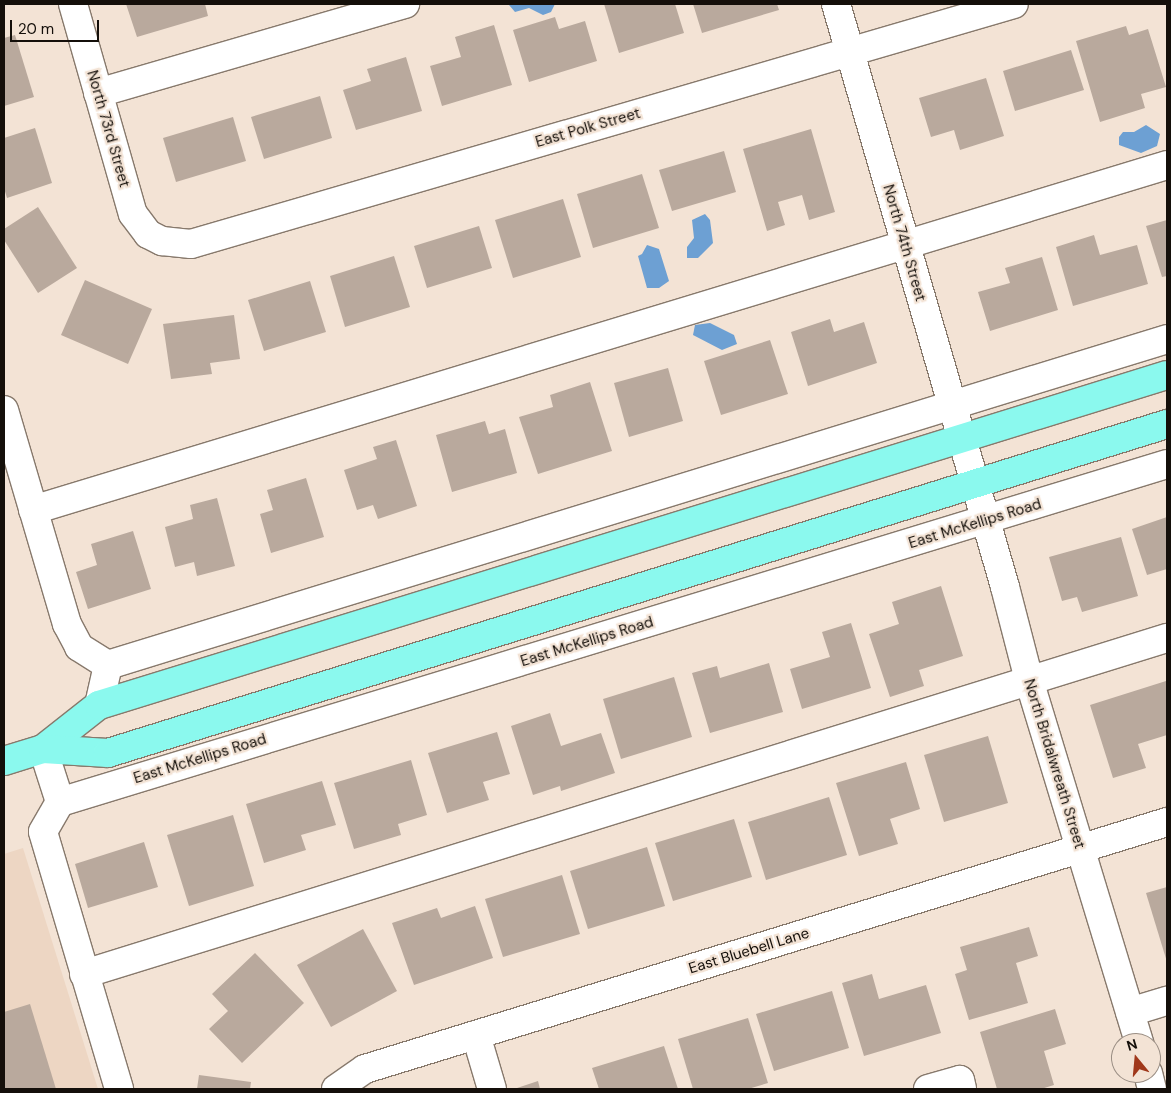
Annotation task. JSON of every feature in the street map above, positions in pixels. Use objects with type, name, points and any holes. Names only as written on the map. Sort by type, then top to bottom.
[{"type":"main road","points":[[43,749],[99,704],[1167,375]]},
{"type":"main road","points":[[4,761],[43,749],[108,753],[974,482],[1167,424]]},
{"type":"street","name":"North 73rd Street","points":[[73,4],[133,214],[145,232],[162,241]]},
{"type":"street","points":[[98,93],[404,4]]},
{"type":"street","name":"North 74th Street","points":[[836,4],[974,482]]},
{"type":"street","name":"East Polk Street","points":[[162,241],[191,244],[1014,4]]},
{"type":"street","points":[[33,510],[1167,165]]},
{"type":"street","points":[[4,410],[67,624],[79,647],[108,665],[1167,339]]},
{"type":"street","name":"East McKellips Road","points":[[60,802],[1167,464]]},
{"type":"street","name":"North Bridalwreath Street","points":[[974,482],[1028,680],[1136,1033]]},
{"type":"street","points":[[84,974],[1167,638]]},
{"type":"street","points":[[99,704],[108,665]]},
{"type":"street","points":[[43,749],[60,802],[43,832],[119,1089]]},
{"type":"street","name":"East Bluebell Lane","points":[[336,1089],[364,1070],[1167,822]]},
{"type":"street","points":[[1130,1012],[1167,1001]]},
{"type":"street","points":[[476,1036],[492,1089]]},
{"type":"street","points":[[928,1089],[960,1080],[962,1089]]},
{"type":"shaded area","points":[[23,848],[98,1089],[4,1089],[4,854]]},
{"type":"water","points":[[555,4],[551,12],[543,15],[529,8],[515,12],[509,5]]},
{"type":"water","points":[[1146,125],[1160,134],[1157,146],[1141,153],[1119,145],[1119,137],[1123,132],[1134,132]]},
{"type":"water","points":[[705,214],[710,220],[713,243],[698,258],[687,258],[687,247],[694,238],[692,220]]},
{"type":"water","points":[[647,245],[659,249],[669,281],[659,288],[647,288],[638,256],[642,254]]},
{"type":"water","points":[[710,323],[734,335],[737,344],[722,350],[693,335],[695,325]]},
{"type":"building","points":[[126,4],[205,4],[208,16],[137,37]]},
{"type":"building","points":[[604,4],[675,4],[684,33],[619,53]]},
{"type":"building","points":[[693,4],[777,4],[779,10],[702,33]]},
{"type":"building","points":[[555,17],[559,29],[585,21],[597,61],[529,82],[513,30]]},
{"type":"building","points":[[494,25],[512,85],[442,106],[430,66],[461,57],[455,37]]},
{"type":"building","points":[[1126,26],[1129,35],[1148,29],[1166,87],[1141,94],[1145,108],[1100,122],[1076,41]]},
{"type":"building","points":[[15,35],[34,97],[4,106],[4,38]]},
{"type":"building","points":[[1071,50],[1084,90],[1015,111],[1003,71]]},
{"type":"building","points":[[406,57],[422,111],[356,130],[343,90],[371,81],[367,69]]},
{"type":"building","points":[[986,78],[1004,136],[960,150],[954,130],[931,137],[919,98]]},
{"type":"building","points":[[320,96],[332,138],[264,159],[251,117]]},
{"type":"building","points":[[233,117],[246,161],[176,182],[163,138]]},
{"type":"building","points":[[35,128],[52,183],[7,198],[4,188],[4,138]]},
{"type":"building","points":[[811,129],[835,212],[809,220],[802,195],[778,202],[785,225],[767,231],[743,149]]},
{"type":"building","points":[[724,151],[736,192],[672,211],[659,170]]},
{"type":"building","points":[[642,174],[659,228],[593,248],[577,194]]},
{"type":"building","points":[[563,199],[581,257],[513,278],[495,220]]},
{"type":"building","points":[[38,207],[77,268],[38,293],[4,240],[4,229]]},
{"type":"building","points":[[1167,220],[1167,276],[1162,277],[1146,226]]},
{"type":"building","points":[[479,226],[492,268],[427,288],[414,246]]},
{"type":"building","points":[[1094,235],[1100,255],[1137,245],[1148,284],[1073,306],[1056,247]]},
{"type":"building","points":[[394,256],[410,307],[345,327],[330,276]]},
{"type":"building","points":[[1042,257],[1058,310],[990,331],[978,292],[1010,283],[1005,268]]},
{"type":"building","points":[[85,280],[152,309],[128,364],[61,335]]},
{"type":"building","points":[[310,281],[326,332],[264,351],[248,300]]},
{"type":"building","points":[[234,315],[240,359],[210,363],[212,374],[171,379],[163,324]]},
{"type":"building","points":[[830,319],[834,332],[864,322],[877,363],[808,386],[791,332]]},
{"type":"building","points":[[770,340],[788,394],[721,415],[704,361]]},
{"type":"building","points":[[668,368],[683,421],[629,437],[614,383]]},
{"type":"building","points":[[590,382],[612,451],[538,474],[519,417],[553,407],[550,395]]},
{"type":"building","points":[[485,421],[489,434],[505,429],[517,473],[452,492],[436,435]]},
{"type":"building","points":[[396,440],[417,506],[378,519],[373,505],[357,510],[344,470],[377,459],[373,447]]},
{"type":"building","points":[[306,478],[324,537],[271,553],[260,514],[273,510],[267,490]]},
{"type":"building","points":[[217,498],[235,566],[197,576],[194,562],[175,567],[165,527],[193,519],[190,505]]},
{"type":"building","points":[[1167,517],[1167,569],[1147,575],[1132,529]]},
{"type":"building","points":[[133,531],[151,589],[88,609],[76,572],[97,565],[91,544]]},
{"type":"building","points":[[1121,537],[1138,596],[1082,612],[1077,597],[1062,601],[1049,557]]},
{"type":"building","points":[[941,586],[963,656],[919,670],[924,686],[890,697],[869,634],[899,624],[892,602]]},
{"type":"building","points":[[851,623],[871,688],[802,709],[790,669],[830,657],[822,632]]},
{"type":"building","points":[[769,663],[783,712],[710,733],[692,673],[717,666],[720,678]]},
{"type":"building","points":[[674,677],[692,737],[621,759],[603,699]]},
{"type":"building","points":[[1166,681],[1167,735],[1138,744],[1146,768],[1113,778],[1090,705]]},
{"type":"building","points":[[550,713],[561,746],[601,733],[615,773],[561,791],[560,786],[533,795],[511,726]]},
{"type":"building","points":[[497,732],[510,774],[483,782],[489,800],[447,813],[428,753]]},
{"type":"building","points":[[988,736],[1008,803],[944,822],[924,755]]},
{"type":"building","points":[[411,760],[427,815],[398,824],[401,835],[354,849],[334,783]]},
{"type":"building","points":[[906,762],[920,809],[890,819],[898,844],[859,856],[836,783]]},
{"type":"building","points":[[322,781],[336,825],[301,835],[306,850],[264,863],[246,804]]},
{"type":"building","points":[[829,797],[847,855],[766,880],[748,822]]},
{"type":"building","points":[[233,815],[254,886],[189,906],[167,835]]},
{"type":"building","points":[[734,819],[752,877],[673,901],[655,843]]},
{"type":"building","points":[[144,842],[158,887],[88,908],[75,864]]},
{"type":"building","points":[[647,847],[665,906],[588,929],[570,871]]},
{"type":"building","points":[[562,875],[580,934],[503,957],[485,899]]},
{"type":"building","points":[[1167,887],[1167,962],[1146,893]]},
{"type":"building","points":[[475,906],[493,958],[414,985],[392,923],[437,908],[441,918]]},
{"type":"building","points":[[1029,927],[1038,956],[1016,963],[1028,1003],[969,1020],[955,974],[967,970],[960,947]]},
{"type":"building","points":[[363,929],[397,991],[331,1027],[297,965]]},
{"type":"building","points":[[255,953],[304,1003],[242,1063],[209,1029],[228,1011],[212,994]]},
{"type":"building","points":[[872,974],[879,999],[926,985],[941,1033],[864,1056],[842,983]]},
{"type":"building","points":[[832,991],[849,1048],[774,1071],[756,1014]]},
{"type":"building","points":[[30,1004],[56,1089],[4,1089],[4,1012]]},
{"type":"building","points":[[1055,1009],[1066,1044],[1044,1051],[1054,1085],[1041,1089],[997,1089],[980,1032]]},
{"type":"building","points":[[748,1018],[768,1083],[748,1089],[693,1089],[678,1039]]},
{"type":"building","points":[[664,1046],[678,1089],[599,1089],[592,1068]]},
{"type":"building","points":[[199,1075],[251,1082],[250,1089],[197,1089]]},
{"type":"building","points":[[538,1081],[540,1089],[517,1089],[517,1088]]}]
